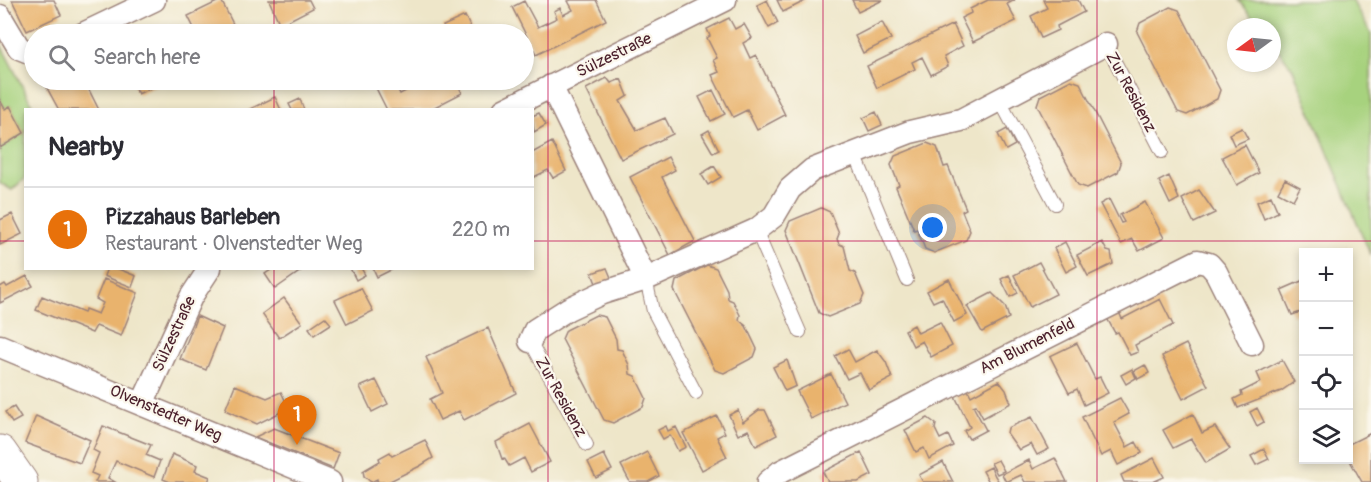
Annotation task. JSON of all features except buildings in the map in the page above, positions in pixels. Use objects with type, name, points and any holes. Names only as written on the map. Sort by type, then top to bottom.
[{"type":"street","points":[[104,24],[154,0]]},
{"type":"street","name":"Sülzestraße","points":[[508,108],[725,0]]},
{"type":"street","points":[[0,16],[19,48],[24,50]]},
{"type":"street","name":"Zur Residenz","points":[[530,341],[536,330],[548,319],[602,293],[646,279],[756,230],[774,216],[790,189],[812,170],[910,132],[961,120],[1106,44]]},
{"type":"street","points":[[551,86],[646,279]]},
{"type":"street","name":"Am Blumenfeld","points":[[768,482],[780,472],[1198,261],[1209,264],[1216,272],[1252,344]]},
{"type":"street","name":"Sülzestraße","points":[[142,402],[190,297],[209,270]]},
{"type":"street","name":"Olvenstedter Weg","points":[[0,346],[142,402],[330,482]]},
{"type":"street","points":[[0,452],[21,482]]},
{"type":"lane","name":"Zur Residenz","points":[[1106,44],[1162,152]]},
{"type":"lane","points":[[1000,101],[1055,204]]},
{"type":"lane","points":[[855,154],[907,280]]},
{"type":"lane","points":[[756,230],[800,332]]},
{"type":"lane","points":[[646,279],[653,311],[696,393]]},
{"type":"lane","name":"Zur Residenz","points":[[530,341],[587,445]]},
{"type":"green space","points":[[1239,0],[1352,0],[1371,34],[1371,256],[1293,69],[1281,54],[1281,18],[1253,18]]},
{"type":"green space","points":[[0,43],[33,108],[24,108],[24,133],[10,106],[5,109],[0,100]]},
{"type":"green space","points":[[24,133],[24,179],[12,190],[0,183],[0,148]]},
{"type":"place","name":"Pizzahaus Barleben","points":[[297,445]]}]
